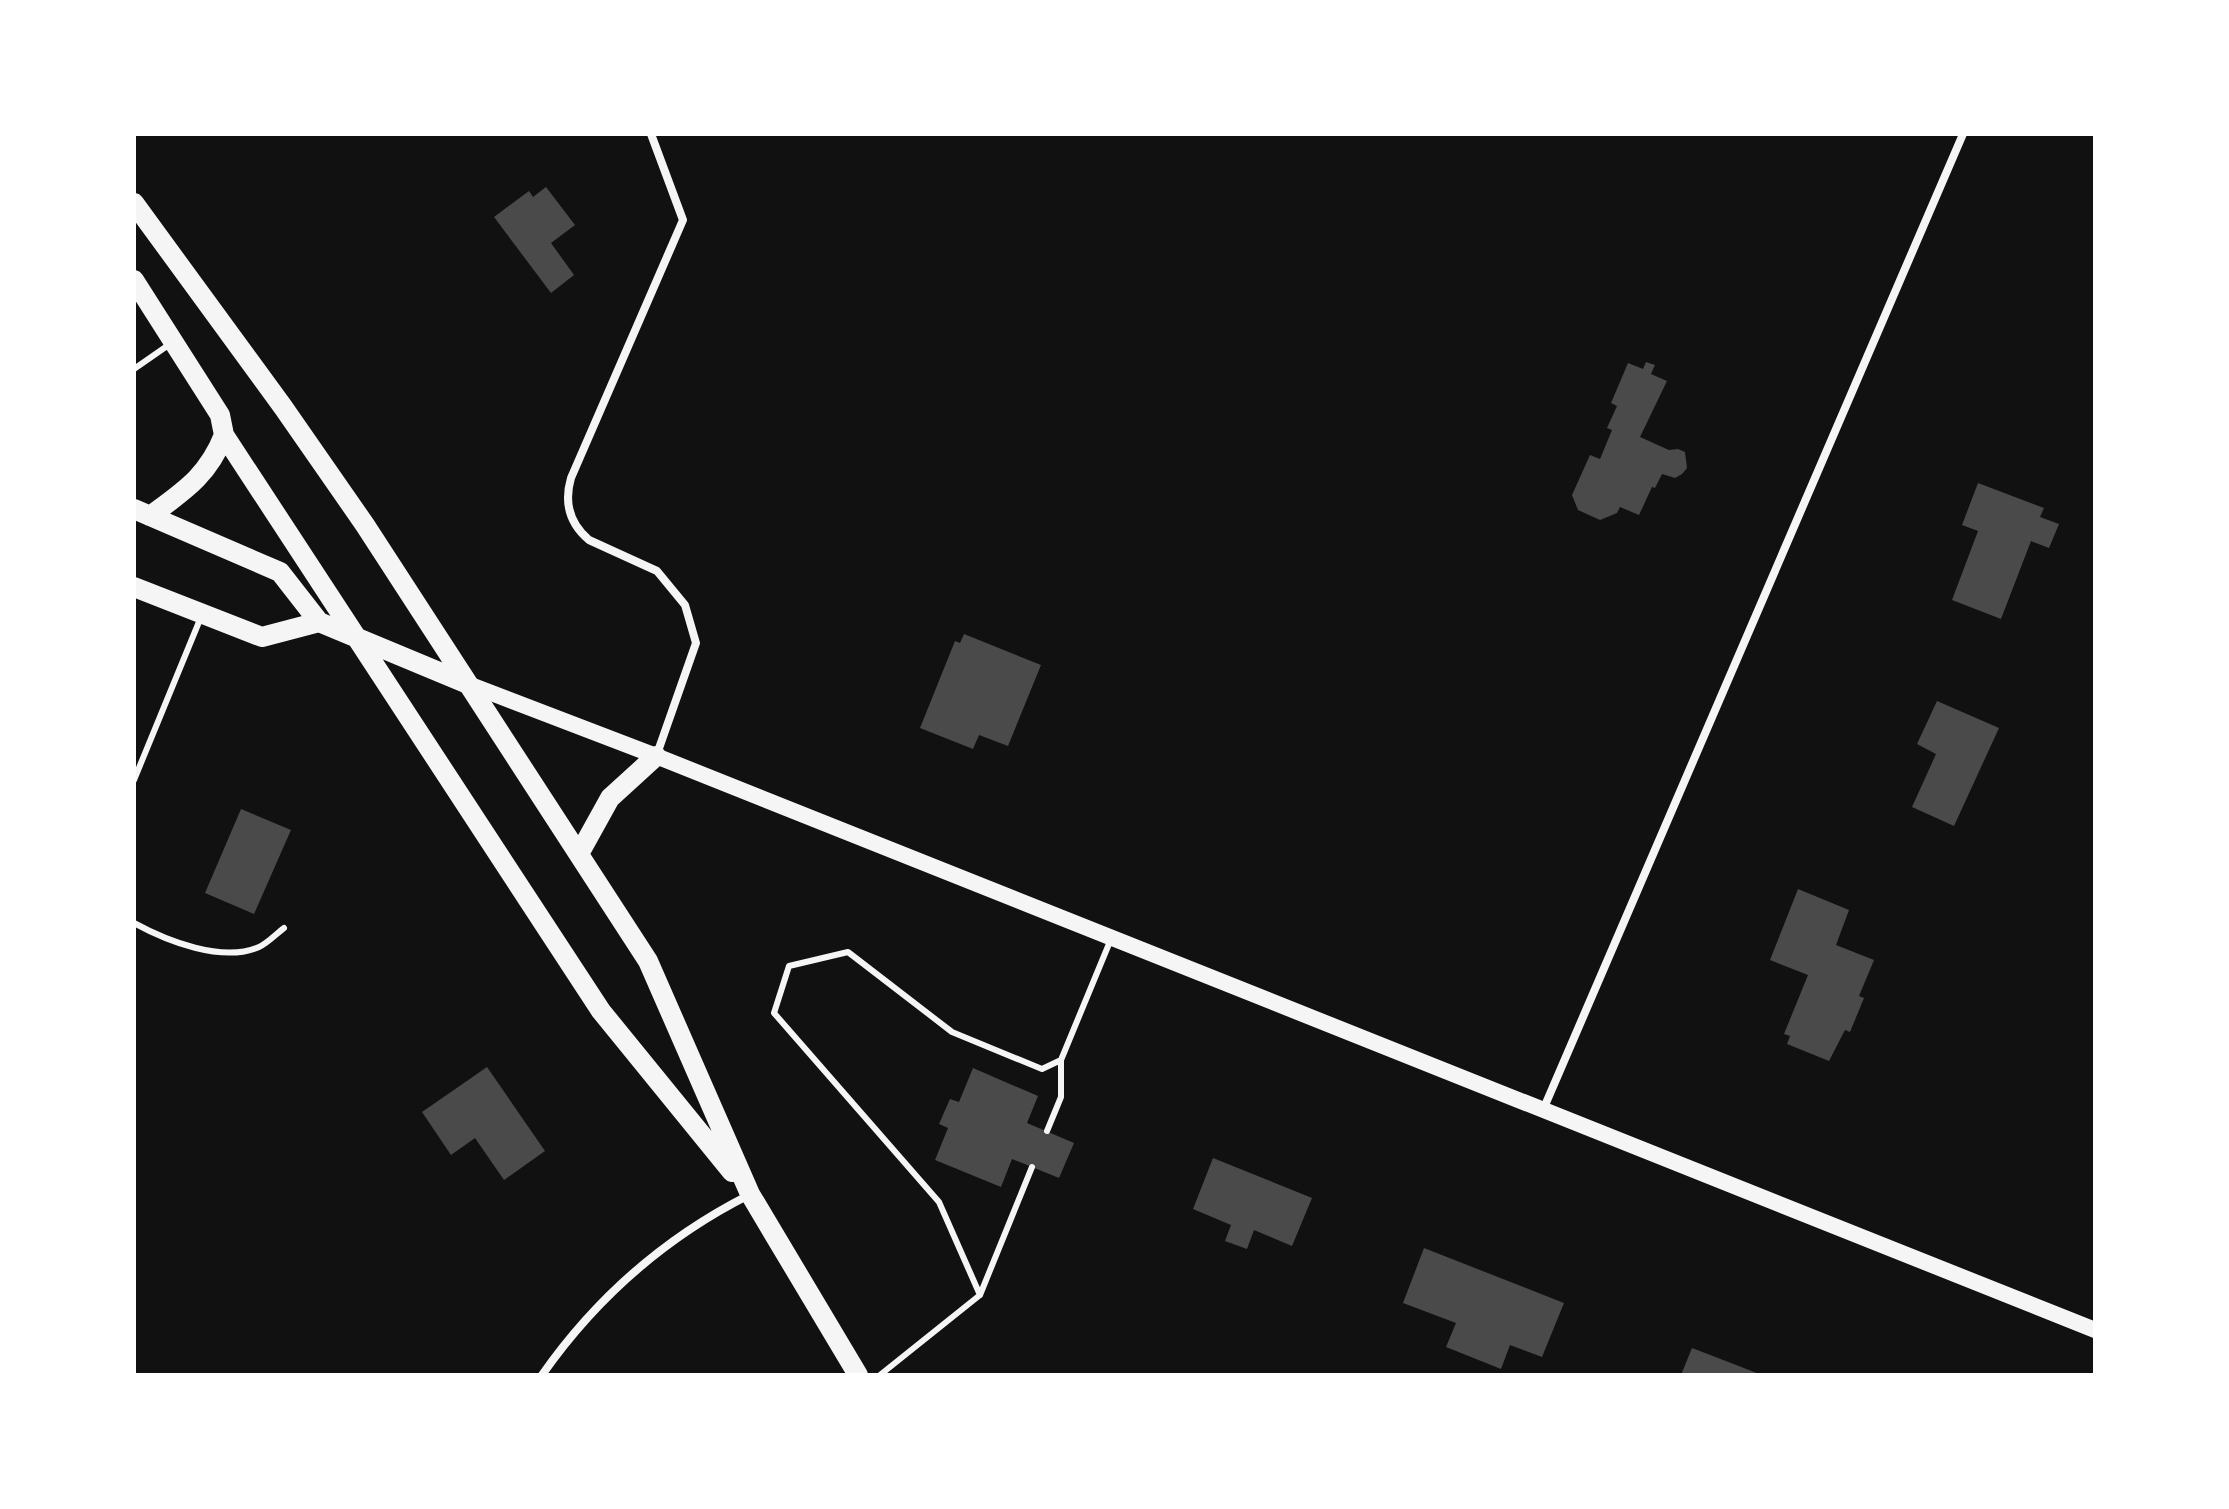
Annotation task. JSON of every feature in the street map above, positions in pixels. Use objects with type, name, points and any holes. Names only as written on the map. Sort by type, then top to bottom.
[{"type":"main road","points":[[134,203],[365,525],[648,961],[750,1194],[858,1375]]},
{"type":"main road","points":[[134,280],[220,415],[224,435],[601,1011],[750,1194]]},
{"type":"main road","points":[[142,512],[189,489],[217,454],[224,435]]},
{"type":"main road","points":[[142,512],[280,572],[319,622],[468,684],[656,756],[2095,1330]]},
{"type":"main road","points":[[134,587],[262,637],[319,622]]},
{"type":"main road","points":[[579,854],[610,798],[656,756]]},
{"type":"street","points":[[651,134],[683,220],[571,478],[567,496],[570,517],[581,533],[589,540],[657,571],[685,605],[696,643],[656,756]]},
{"type":"street","points":[[1543,1110],[1963,134]]},
{"type":"street","points":[[542,1375],[588,1316],[637,1269],[691,1227],[750,1194]]},
{"type":"lane","points":[[134,369],[173,342]]},
{"type":"lane","points":[[134,780],[202,614]]},
{"type":"lane","points":[[134,923],[152,933],[218,954],[259,947],[284,928]]},
{"type":"lane","points":[[1047,1131],[1061,1097],[1061,1060],[1111,938]]},
{"type":"lane","points":[[980,1295],[939,1202],[774,1013],[789,966],[848,952],[952,1032],[1042,1069],[1061,1060]]},
{"type":"lane","points":[[880,1375],[980,1295],[1032,1167]]},
{"type":"building","points":[[546,187],[575,225],[551,243],[574,275],[551,293],[494,217],[529,191],[533,197]]},
{"type":"building","points":[[1646,362],[1655,365],[1651,374],[1667,381],[1640,437],[1669,450],[1685,452],[1687,468],[1675,478],[1662,474],[1639,515],[1620,507],[1617,513],[1600,520],[1578,510],[1572,495],[1590,455],[1600,459],[1612,430],[1607,428],[1617,406],[1611,403],[1628,363],[1643,369]]},
{"type":"building","points":[[1978,483],[2044,508],[2040,517],[2059,524],[2049,548],[2031,541],[2001,619],[1952,600],[1978,531],[1962,525]]},
{"type":"building","points":[[964,634],[1041,665],[1008,746],[979,735],[973,749],[920,728],[955,641],[960,643]]},
{"type":"building","points":[[1937,701],[1999,728],[1954,826],[1912,807],[1936,754],[1917,744]]},
{"type":"building","points":[[241,809],[291,830],[254,914],[205,893]]},
{"type":"building","points":[[1798,889],[1849,910],[1836,945],[1874,960],[1859,996],[1864,998],[1850,1032],[1845,1030],[1829,1061],[1787,1044],[1790,1036],[1784,1034],[1808,975],[1770,960]]},
{"type":"building","points":[[487,1067],[545,1151],[504,1180],[475,1138],[451,1155],[422,1112]]},
{"type":"building","points":[[973,1068],[1038,1096],[1027,1123],[1074,1143],[1059,1178],[1012,1159],[1001,1187],[935,1160],[948,1128],[939,1124],[950,1099],[959,1102]]},
{"type":"building","points":[[1213,1158],[1312,1198],[1292,1246],[1254,1230],[1247,1249],[1225,1241],[1231,1225],[1193,1209]]},
{"type":"building","points":[[1424,1248],[1564,1303],[1542,1357],[1510,1345],[1501,1369],[1446,1347],[1456,1323],[1403,1303]]},
{"type":"building","points":[[1692,1348],[1731,1363],[1762,1375],[1681,1375]]}]
